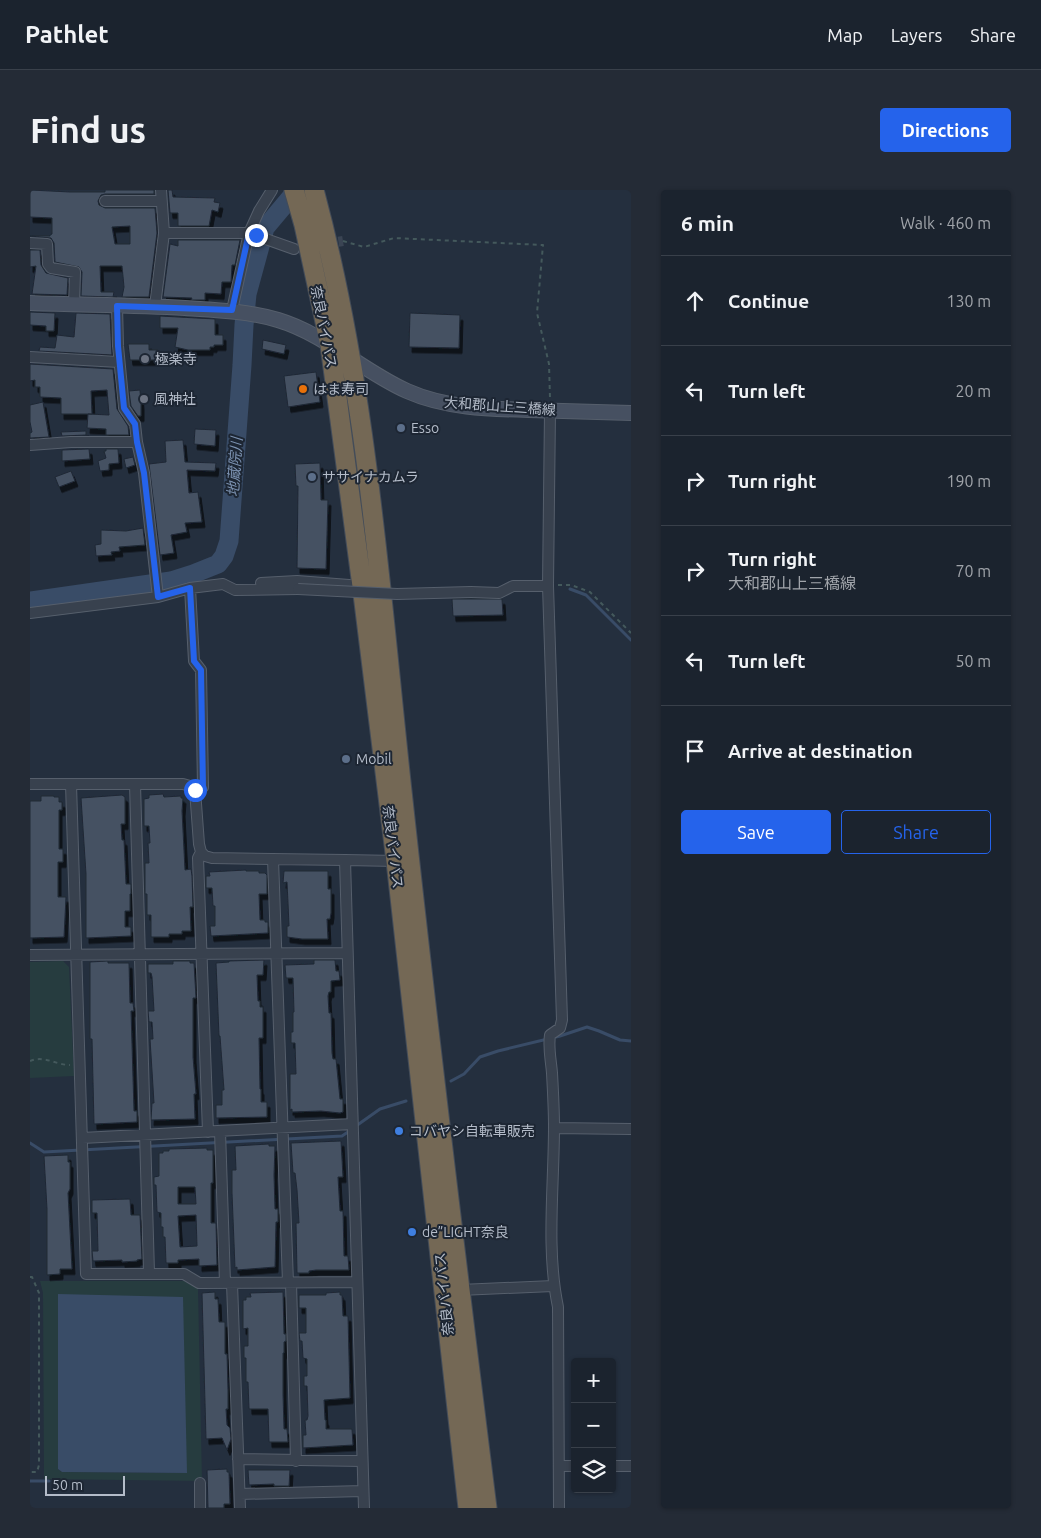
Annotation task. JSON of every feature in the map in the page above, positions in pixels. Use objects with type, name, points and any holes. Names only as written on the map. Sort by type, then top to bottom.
[{"type":"highway","name":"奈良バイパス","points":[[294,190],[304,225],[330,345],[362,586],[396,861],[468,1508]]},
{"type":"highway","name":"奈良バイパス","points":[[316,198],[329,250],[351,360],[367,464],[406,824],[487,1508]]},
{"type":"main road","name":"大和郡山上三橋線","points":[[30,303],[154,306],[233,311],[256,315],[278,320],[305,330],[391,384],[435,401],[469,407],[631,413]]},
{"type":"street","points":[[154,306],[164,233],[161,190]]},
{"type":"street","points":[[233,311],[259,212],[272,190]]},
{"type":"street","points":[[105,201],[161,201]]},
{"type":"street","points":[[164,233],[252,234],[294,249]]},
{"type":"street","points":[[30,243],[47,244],[48,264],[51,268],[75,272],[74,305]]},
{"type":"street","points":[[117,306],[119,362],[124,408],[135,424],[144,473],[158,594]]},
{"type":"street","points":[[30,357],[119,362]]},
{"type":"street","points":[[550,411],[548,586],[562,1020],[560,1028],[550,1039],[554,1128],[552,1209],[554,1286],[558,1307],[559,1508]]},
{"type":"street","points":[[30,445],[71,442],[137,442]]},
{"type":"street","points":[[30,613],[223,584],[297,581],[362,586]]},
{"type":"street","points":[[223,584],[235,590],[298,589],[397,594],[499,592],[513,586],[548,586]]},
{"type":"street","points":[[190,588],[194,661],[201,670],[203,788],[195,790]]},
{"type":"street","points":[[30,784],[183,784],[190,786],[195,790],[201,852],[205,856],[212,858],[396,861]]},
{"type":"street","points":[[71,784],[86,1274],[184,1274],[200,1283],[357,1282]]},
{"type":"street","points":[[135,784],[149,1273]]},
{"type":"street","points":[[201,852],[198,858],[208,1132]]},
{"type":"street","points":[[273,859],[296,1461]]},
{"type":"street","points":[[345,860],[364,1508]]},
{"type":"street","points":[[30,955],[347,953]]},
{"type":"street","points":[[82,1138],[352,1124]]},
{"type":"street","points":[[554,1128],[631,1129]]},
{"type":"street","points":[[220,1131],[240,1508]]},
{"type":"street","points":[[460,1290],[554,1286]]},
{"type":"street","points":[[238,1459],[362,1461]]},
{"type":"street","points":[[560,1466],[571,1466]]},
{"type":"street","points":[[616,1466],[631,1466]]},
{"type":"street","points":[[200,1483],[200,1508]]},
{"type":"street","points":[[240,1494],[363,1491]]},
{"type":"path","points":[[343,241],[364,247],[394,238],[544,245],[537,314],[549,364],[550,411]]},
{"type":"path","points":[[548,586],[571,585],[590,592],[631,633]]},
{"type":"path","points":[[30,1062],[46,1059],[63,1065],[80,1065]]},
{"type":"path","points":[[30,1277],[32,1277],[39,1293],[39,1466],[37,1472],[30,1472]]},
{"type":"green space","points":[[63,961],[69,967],[74,1076],[30,1078],[30,962]]},
{"type":"green space","points":[[40,1281],[184,1281],[198,1289],[202,1481],[44,1479],[43,1293]],"holes":[[[58,1294],[187,1473],[62,1472],[58,1469]]]},
{"type":"water","points":[[58,1294],[183,1297],[187,1473],[62,1472],[58,1469]]},
{"type":"building","points":[[30,190],[105,192],[105,190],[154,190],[154,194],[105,194],[101,195],[98,201],[99,205],[105,208],[155,208],[157,233],[149,297],[122,297],[124,287],[122,266],[100,266],[101,292],[114,292],[113,297],[81,296],[82,272],[79,267],[55,262],[54,243],[51,238],[30,236],[50,236],[52,234],[52,218],[30,217]],"holes":[[[130,226],[130,244],[115,244],[112,227]]]},
{"type":"building","points":[[168,190],[172,190],[173,197],[215,198],[214,202],[220,203],[218,212],[212,210],[209,226],[178,226],[178,213],[170,213]]},
{"type":"building","points":[[178,240],[240,240],[235,265],[232,265],[231,282],[222,282],[221,294],[205,293],[205,300],[163,297],[170,244],[178,246]]},
{"type":"building","points":[[30,250],[40,250],[41,265],[46,273],[68,278],[67,295],[32,294],[36,266],[30,267]]},
{"type":"building","points":[[30,312],[55,313],[54,331],[46,331],[46,326],[30,325]]},
{"type":"building","points":[[76,313],[110,314],[112,355],[39,351],[40,347],[55,348],[57,335],[74,337]]},
{"type":"building","points":[[410,313],[460,315],[459,348],[409,347]]},
{"type":"building","points":[[160,316],[215,319],[215,335],[223,335],[223,345],[214,345],[214,347],[210,347],[210,350],[188,350],[175,347],[178,328],[160,328]]},
{"type":"building","points":[[263,340],[286,345],[284,354],[262,349]]},
{"type":"building","points":[[128,344],[149,344],[149,350],[158,350],[158,360],[130,360]]},
{"type":"building","points":[[30,364],[113,369],[117,409],[128,426],[129,435],[106,435],[106,429],[87,428],[88,414],[61,414],[61,398],[40,397],[40,387],[35,387],[35,380],[30,381]],"holes":[[[107,390],[109,415],[88,414],[92,414],[91,391]]]},
{"type":"building","points":[[316,372],[320,402],[288,407],[284,376]]},
{"type":"building","points":[[140,390],[141,416],[138,416],[131,406],[129,391]]},
{"type":"building","points":[[43,402],[49,437],[30,438],[30,433],[32,432],[30,405]]},
{"type":"building","points":[[195,429],[216,430],[215,446],[194,444]]},
{"type":"building","points":[[86,431],[86,435],[62,436],[61,432]]},
{"type":"building","points":[[183,440],[185,462],[216,463],[215,471],[187,470],[189,493],[198,492],[202,522],[185,523],[187,532],[171,535],[174,553],[160,555],[149,464],[166,462],[165,441]]},
{"type":"building","points":[[89,449],[90,459],[62,461],[62,450]]},
{"type":"building","points":[[106,449],[118,449],[119,463],[109,464],[109,470],[100,471],[98,461],[106,458],[104,451]]},
{"type":"building","points":[[133,457],[135,465],[126,468],[124,459]]},
{"type":"building","points":[[320,463],[321,500],[328,500],[326,569],[297,568],[298,486],[296,486],[295,464]]},
{"type":"building","points":[[71,471],[75,481],[59,487],[55,477]]},
{"type":"building","points":[[143,528],[145,545],[119,547],[120,551],[111,552],[112,555],[96,556],[95,545],[101,544],[101,530],[126,531]]},
{"type":"building","points":[[452,599],[502,599],[503,615],[453,616]]},
{"type":"building","points":[[163,794],[164,797],[181,796],[183,798],[185,870],[191,869],[192,876],[193,907],[190,907],[191,931],[182,931],[182,934],[169,934],[169,937],[151,937],[151,915],[147,915],[147,894],[145,894],[145,863],[149,863],[148,843],[150,843],[149,826],[144,826],[144,799],[149,798],[149,795]]},
{"type":"building","points":[[122,795],[125,797],[125,824],[121,824],[122,840],[124,840],[126,884],[131,884],[130,911],[125,911],[125,927],[131,927],[131,936],[86,938],[86,874],[81,798]]},
{"type":"building","points":[[41,796],[59,797],[59,802],[62,802],[62,810],[59,810],[59,849],[63,849],[63,862],[58,862],[58,897],[66,897],[64,937],[30,938],[30,801],[41,801]]},
{"type":"building","points":[[259,871],[259,873],[267,875],[267,894],[259,894],[260,920],[268,922],[268,933],[211,936],[210,926],[215,926],[215,906],[213,906],[212,888],[206,888],[206,876],[210,876],[209,872]]},
{"type":"building","points":[[284,871],[328,871],[328,889],[331,889],[331,913],[330,919],[327,919],[328,939],[287,937],[287,926],[289,926],[288,903],[287,882],[283,883]]},
{"type":"building","points":[[264,960],[263,975],[257,975],[258,1001],[260,1001],[260,1007],[263,1007],[263,1038],[259,1038],[260,1089],[261,1102],[267,1102],[267,1117],[216,1118],[216,1105],[222,1105],[222,1090],[224,1090],[219,1036],[216,963]]},
{"type":"building","points":[[314,960],[335,960],[336,971],[339,971],[340,980],[331,981],[331,992],[329,992],[328,996],[329,1013],[331,1013],[332,1053],[333,1059],[336,1059],[340,1099],[343,1099],[343,1112],[340,1113],[321,1111],[292,1112],[292,1109],[290,1110],[290,1074],[296,1074],[295,1043],[291,1043],[294,1012],[293,978],[286,978],[285,965],[314,964]]},
{"type":"building","points":[[108,961],[108,963],[129,963],[130,1003],[133,1003],[134,1011],[131,1011],[134,1111],[137,1111],[137,1122],[94,1124],[92,1039],[90,1039],[90,962]]},
{"type":"building","points":[[173,961],[190,961],[190,963],[194,963],[196,998],[193,998],[195,1119],[151,1120],[152,1103],[154,1103],[150,1039],[153,1039],[152,1022],[149,1022],[148,1011],[154,1011],[152,977],[151,973],[148,973],[148,964],[173,964]]},
{"type":"building","points":[[341,1141],[343,1177],[338,1177],[340,1211],[343,1211],[344,1256],[348,1256],[349,1270],[316,1270],[309,1271],[309,1273],[297,1273],[296,1223],[299,1223],[291,1143]]},
{"type":"building","points":[[269,1144],[269,1146],[275,1146],[275,1209],[278,1209],[278,1222],[276,1222],[275,1267],[237,1270],[237,1267],[235,1268],[232,1193],[232,1170],[236,1170],[235,1146]]},
{"type":"building","points":[[207,1148],[207,1150],[213,1150],[211,1223],[216,1223],[217,1265],[199,1266],[199,1259],[178,1260],[178,1263],[166,1263],[165,1237],[163,1237],[163,1227],[161,1227],[161,1213],[157,1212],[154,1177],[159,1176],[159,1153],[169,1151],[169,1149]],"holes":[[[178,1187],[195,1187],[196,1204],[178,1204]],[[196,1215],[197,1246],[180,1247],[178,1216]]]},
{"type":"building","points":[[68,1155],[68,1162],[70,1162],[70,1189],[68,1193],[72,1269],[60,1269],[60,1274],[47,1275],[47,1209],[44,1156]]},
{"type":"building","points":[[130,1199],[131,1215],[140,1215],[142,1259],[122,1262],[122,1260],[93,1261],[92,1251],[98,1251],[97,1213],[92,1213],[92,1200]]},
{"type":"building","points":[[215,1292],[215,1299],[218,1299],[219,1322],[225,1322],[228,1390],[228,1409],[226,1409],[227,1425],[230,1428],[231,1439],[227,1450],[222,1438],[206,1439],[202,1293]]},
{"type":"building","points":[[283,1292],[284,1334],[286,1334],[283,1353],[284,1429],[287,1429],[288,1442],[269,1442],[268,1409],[249,1409],[246,1358],[244,1358],[244,1346],[248,1346],[248,1328],[243,1329],[243,1300],[246,1300],[246,1297],[251,1297],[250,1293]]},
{"type":"building","points":[[340,1292],[340,1295],[342,1295],[343,1316],[348,1316],[350,1398],[324,1400],[325,1420],[326,1429],[352,1429],[353,1445],[303,1448],[303,1435],[306,1435],[305,1420],[307,1420],[308,1416],[307,1386],[304,1386],[304,1376],[307,1376],[307,1359],[303,1358],[302,1341],[300,1341],[299,1333],[306,1333],[306,1308],[299,1308],[299,1295],[326,1295],[326,1293]]},
{"type":"building","points":[[227,1469],[227,1472],[229,1472],[230,1504],[224,1504],[224,1508],[208,1508],[207,1470]]},
{"type":"building","points":[[248,1470],[290,1470],[289,1486],[274,1486],[274,1484],[249,1485]]},
{"type":"waterway","name":"地蔵院川","points":[[30,601],[171,581],[218,564],[224,556],[229,541],[247,294],[265,228],[297,190]]},
{"type":"waterway","points":[[570,589],[586,595],[631,640]]},
{"type":"waterway","points":[[451,1081],[464,1074],[480,1057],[587,1027],[620,1040],[631,1041]]},
{"type":"waterway","points":[[356,1126],[380,1109],[406,1101]]},
{"type":"waterway","points":[[30,1143],[44,1152],[342,1136],[351,1130]]},
{"type":"waterway","points":[[30,1481],[49,1481]]},
{"type":"tunnel","points":[[294,249],[343,241]]},
{"type":"place","name":"極楽寺","points":[[145,359]]},
{"type":"place","name":"はま寿司","points":[[303,389]]},
{"type":"place","name":"風神社","points":[[144,399]]},
{"type":"place","name":"Esso","points":[[401,428]]},
{"type":"place","name":"ササイナカムラ","points":[[312,477]]},
{"type":"place","name":"Mobil","points":[[346,759]]},
{"type":"place","name":"コバヤシ自転車販売","points":[[399,1131]]},
{"type":"place","name":"de”LIGHT奈良","points":[[412,1232]]},
{"type":"route","points":[[195,790],[203,788],[201,670],[194,661],[190,588],[158,597],[144,473],[135,424],[124,408],[118,346],[117,306],[232,310],[249,233],[256,235]]}]
